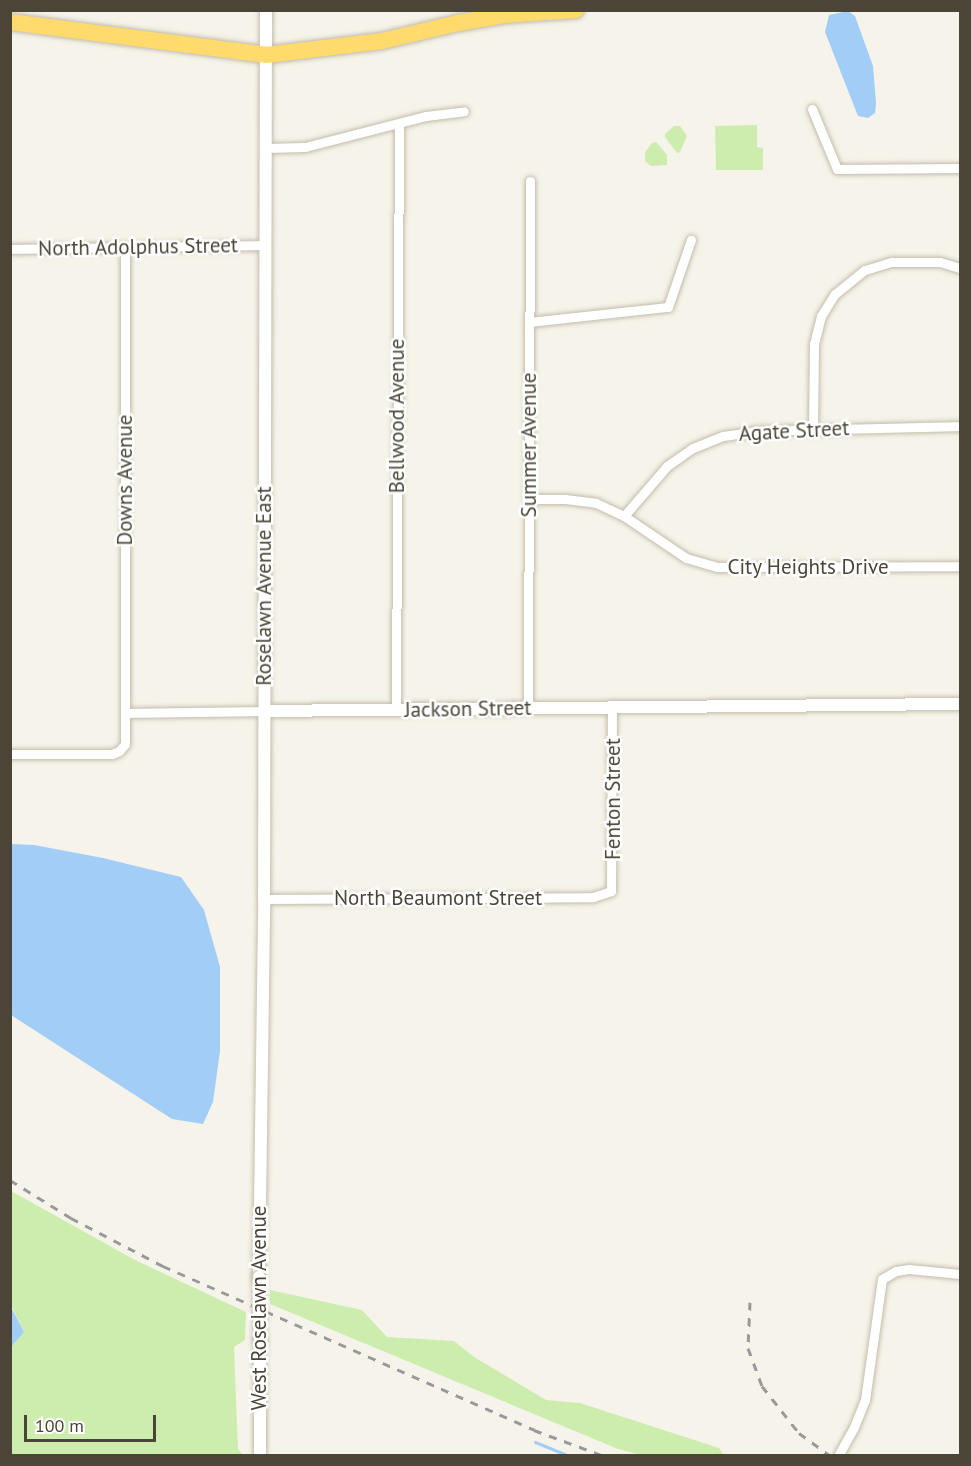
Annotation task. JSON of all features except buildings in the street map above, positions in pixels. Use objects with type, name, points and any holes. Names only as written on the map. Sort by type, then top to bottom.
[{"type":"highway","points":[[10,22],[266,56],[382,41],[458,23],[505,15],[576,10]]},
{"type":"street","name":"Roselawn Avenue East","points":[[259,1161],[264,899],[266,10]]},
{"type":"street","points":[[812,109],[837,169],[960,168]]},
{"type":"street","points":[[265,148],[305,147],[426,116],[464,111]]},
{"type":"street","name":"Bellwood Avenue","points":[[396,710],[399,123]]},
{"type":"street","name":"Summer Avenue","points":[[528,708],[530,181]]},
{"type":"street","points":[[529,322],[668,307],[691,240]]},
{"type":"street","name":"North Adolphus Street","points":[[10,249],[265,245]]},
{"type":"street","name":"Downs Avenue","points":[[125,247],[125,713]]},
{"type":"street","points":[[813,429],[814,344],[821,316],[835,294],[859,274],[892,262],[940,262],[960,268]]},
{"type":"street","name":"Agate Street","points":[[624,516],[667,466],[707,441],[741,432],[960,426]]},
{"type":"street","name":"City Heights Drive","points":[[529,500],[580,500],[610,509],[686,558],[717,567],[960,566]]},
{"type":"street","name":"Jackson Street","points":[[125,713],[960,704]]},
{"type":"street","name":"Fenton Street","points":[[611,891],[612,708]]},
{"type":"street","points":[[10,754],[116,753],[125,744],[125,713]]},
{"type":"street","name":"North Beaumont Street","points":[[264,899],[593,897],[611,891]]},
{"type":"street","name":"West Roselawn Avenue","points":[[259,1161],[260,1455]]},
{"type":"street","points":[[838,1455],[854,1427],[865,1400],[878,1288],[882,1279],[909,1269],[960,1274]]},
{"type":"green space","points":[[757,125],[757,147],[763,148],[763,170],[716,170],[715,126]]},
{"type":"green space","points":[[674,126],[680,126],[687,136],[680,152],[677,153],[665,137],[665,134]]},
{"type":"green space","points":[[656,142],[667,155],[667,165],[651,166],[645,161],[645,152],[652,143]]},
{"type":"green space","points":[[11,1191],[135,1260],[246,1312],[245,1340],[234,1347],[238,1449],[243,1455],[11,1455],[10,1347],[24,1332],[11,1305]]},
{"type":"green space","points":[[270,1290],[362,1310],[387,1337],[454,1341],[474,1357],[546,1400],[580,1403],[719,1448],[724,1455],[641,1455],[618,1449],[270,1304]]},
{"type":"water","points":[[848,11],[855,16],[873,66],[876,103],[875,113],[868,118],[858,116],[825,32],[829,15]]},
{"type":"water","points":[[11,844],[34,845],[103,858],[181,877],[204,910],[220,967],[220,1051],[213,1102],[203,1124],[172,1119],[11,1015]]},
{"type":"water","points":[[10,1305],[24,1332],[11,1347],[10,1347]]},
{"type":"waterway","points":[[535,1442],[569,1456]]},
{"type":"railway","points":[[10,1180],[71,1218],[163,1266],[534,1430],[604,1456]]},
{"type":"railway","points":[[750,1302],[748,1348],[762,1386],[799,1433],[831,1456]]}]
